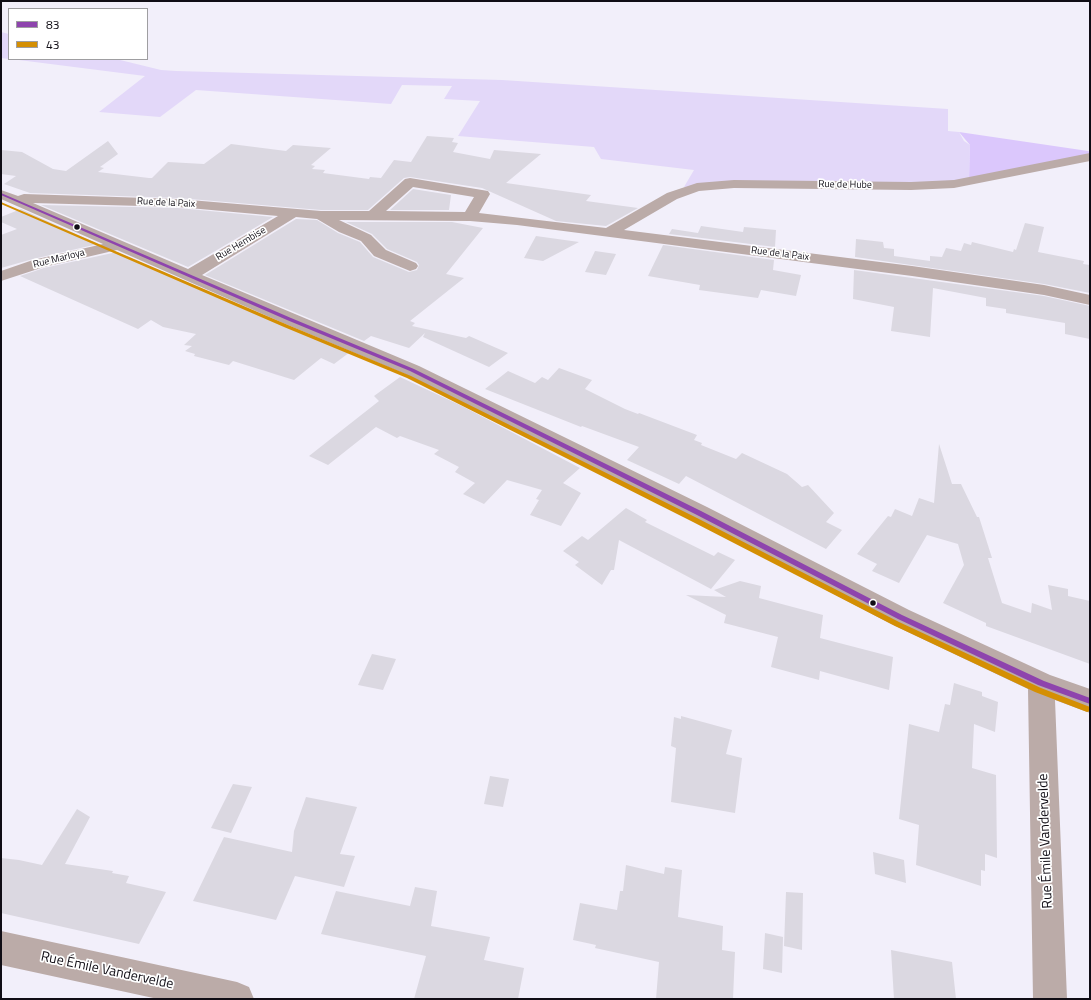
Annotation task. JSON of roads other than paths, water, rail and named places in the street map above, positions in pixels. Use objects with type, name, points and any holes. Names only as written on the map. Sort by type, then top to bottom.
[{"type":"street","name":"Rue de Hube","points":[[610,232],[672,196],[697,187],[734,184],[911,186],[954,184],[1090,157]]},
{"type":"street","points":[[374,215],[410,182],[483,194],[470,217]]},
{"type":"street","name":"Rue de la Paix","points":[[4,196],[178,203],[321,216],[374,215],[470,217],[516,221],[912,271],[1044,290],[1090,300]]},
{"type":"street","points":[[4,196],[289,319],[412,370],[699,512],[900,617],[1041,683],[1090,701]]},
{"type":"street","name":"Rue Hembise","points":[[189,276],[293,213]]},
{"type":"street","name":"Rue de la Paix","points":[[321,216],[344,229],[366,238],[380,253],[410,266]]},
{"type":"street","name":"Rue Marloya","points":[[1,276],[39,263],[118,245]]},
{"type":"street","name":"Rue Émile Vandervelde","points":[[1041,683],[1050,999]]},
{"type":"street","name":"Rue Émile Vandervelde","points":[[1,948],[237,999]]}]
